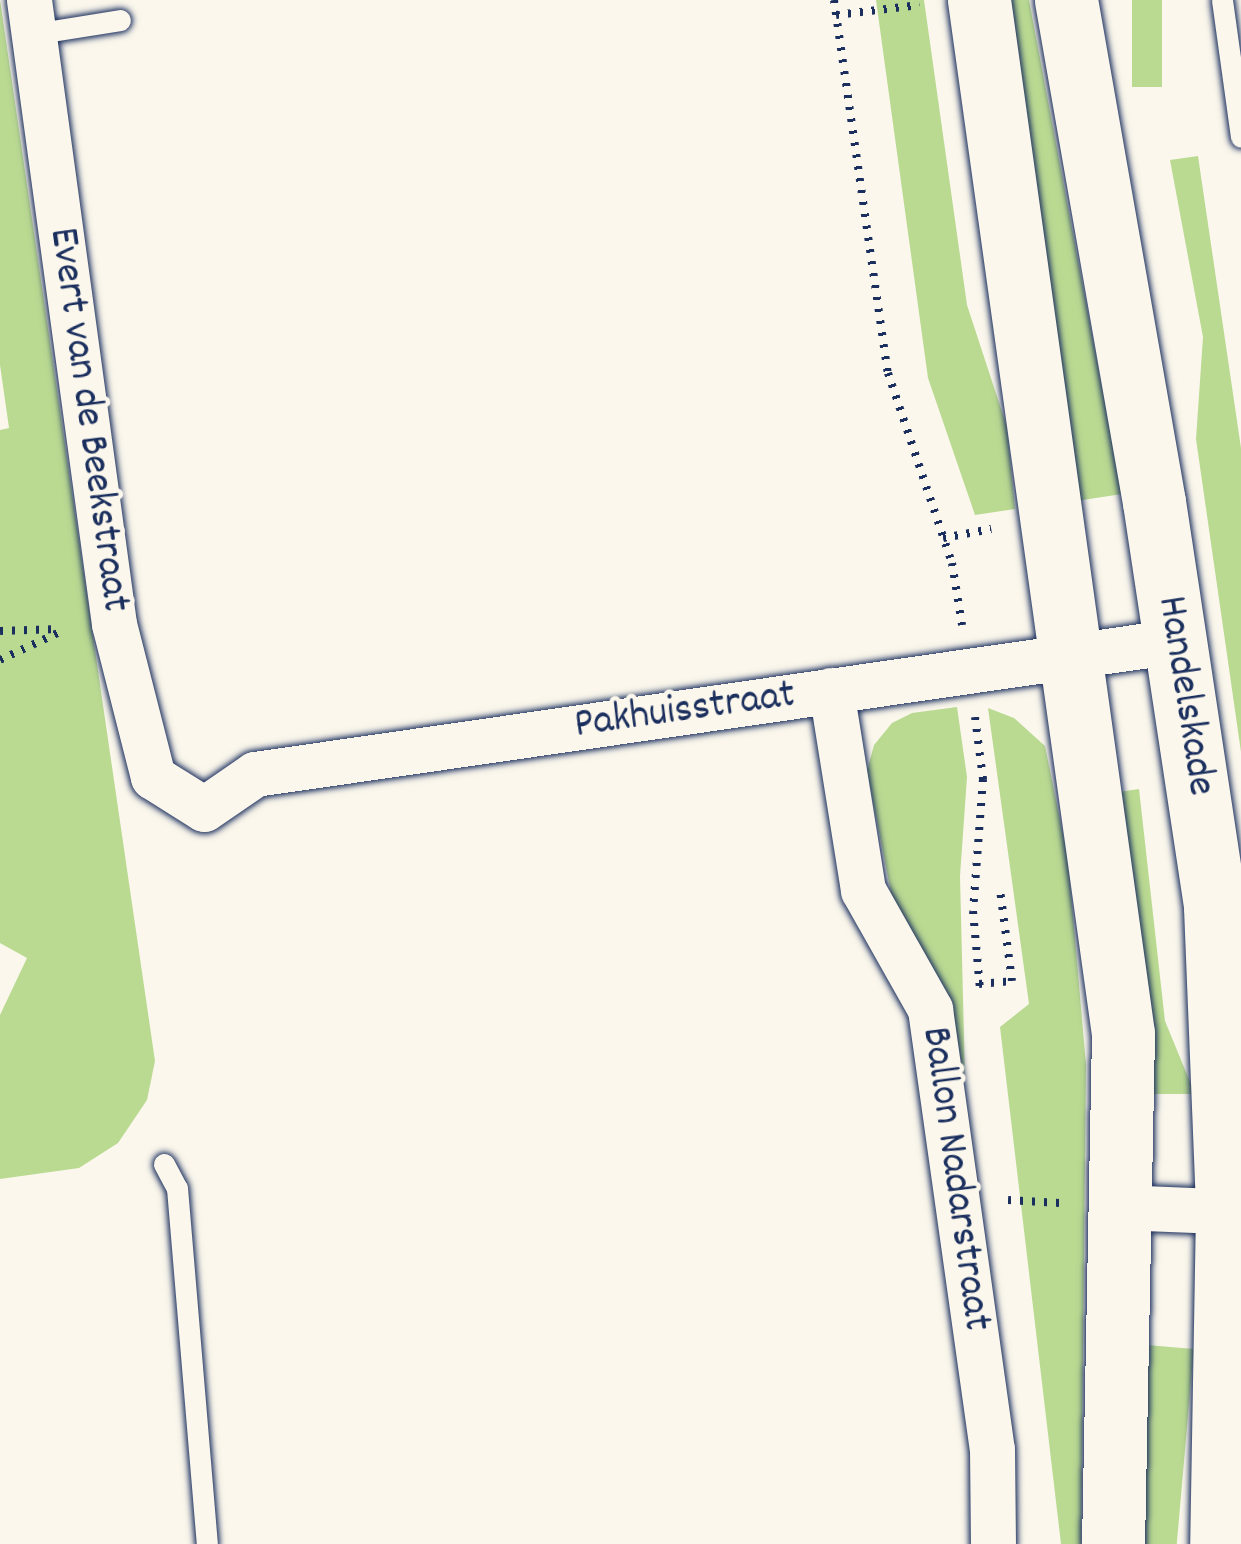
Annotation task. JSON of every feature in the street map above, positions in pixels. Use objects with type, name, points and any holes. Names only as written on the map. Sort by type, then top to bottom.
[{"type":"street","name":"Handelskade","points":[[1066,0],[1176,640],[1215,907],[1234,1211],[1221,1544]]},
{"type":"street","points":[[950,9],[1070,655],[1123,1034],[1113,1544]]},
{"type":"street","name":"Evert van de Beekstraat","points":[[31,17],[114,624],[153,777],[204,809]]},
{"type":"street","name":"Pakhuisstraat","points":[[204,809],[255,774],[1176,640]]},
{"type":"street","name":"Ballon Nadarstraat","points":[[832,690],[863,890],[930,1009],[992,1449],[993,1544]]},
{"type":"street","points":[[1117,1207],[1234,1211]]},
{"type":"lane","points":[[1222,0],[1241,137]]},
{"type":"lane","points":[[31,17],[120,20]]},
{"type":"lane","points":[[164,1164],[177,1188],[207,1544]]},
{"type":"path","points":[[834,0],[888,373],[952,563],[983,779],[973,911],[982,1006]]},
{"type":"path","points":[[836,14],[919,4],[950,9]]},
{"type":"path","points":[[0,631],[67,628],[0,660]]},
{"type":"path","points":[[979,984],[1012,981],[1000,890]]},
{"type":"path","points":[[1005,1178],[1011,1222]]},
{"type":"green space","points":[[0,0],[155,1061],[147,1100],[118,1143],[79,1168],[0,1179],[0,1015],[27,958],[0,943],[0,430],[9,428],[0,365]]},
{"type":"green space","points":[[876,0],[924,0],[967,305],[1007,427],[1015,509],[975,515],[928,378]]},
{"type":"green space","points":[[1007,0],[1029,0],[1122,494],[1076,501]]},
{"type":"green space","points":[[1132,0],[1162,0],[1162,87],[1132,87]]},
{"type":"green space","points":[[1198,156],[1241,448],[1241,752],[1196,439],[1203,337],[1170,160]]},
{"type":"green space","points":[[957,707],[967,777],[960,876],[965,1079],[948,994],[892,897],[867,771],[874,745],[892,723],[912,713]]},
{"type":"green space","points":[[988,708],[1014,718],[1045,746],[1068,859],[1086,1065],[1081,1544],[1061,1544],[1000,1027],[1029,1004]]},
{"type":"green space","points":[[1139,789],[1165,1021],[1195,1094],[1146,1094],[1119,792]]},
{"type":"green space","points":[[1147,1345],[1194,1349],[1177,1544],[1130,1543]]}]
